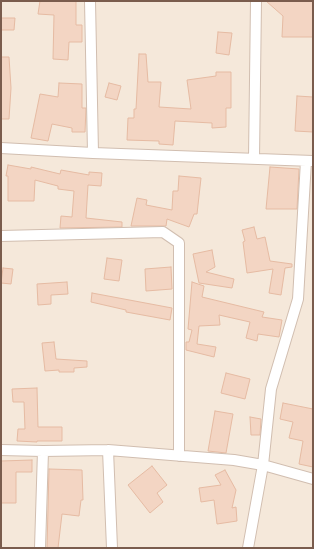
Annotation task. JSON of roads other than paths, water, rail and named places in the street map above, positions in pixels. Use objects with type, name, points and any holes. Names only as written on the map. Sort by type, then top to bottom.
[{"type":"street","points":[[90,1],[93,153]]},
{"type":"street","points":[[254,159],[256,1]]},
{"type":"street","points":[[1,148],[310,161],[298,299],[271,390],[263,465],[248,548]]},
{"type":"street","points":[[1,236],[163,232],[179,243],[179,456]]},
{"type":"street","points":[[1,450],[42,452],[108,450],[234,460],[263,465],[313,479]]},
{"type":"street","points":[[108,450],[112,548]]},
{"type":"street","points":[[40,548],[42,452]]}]
